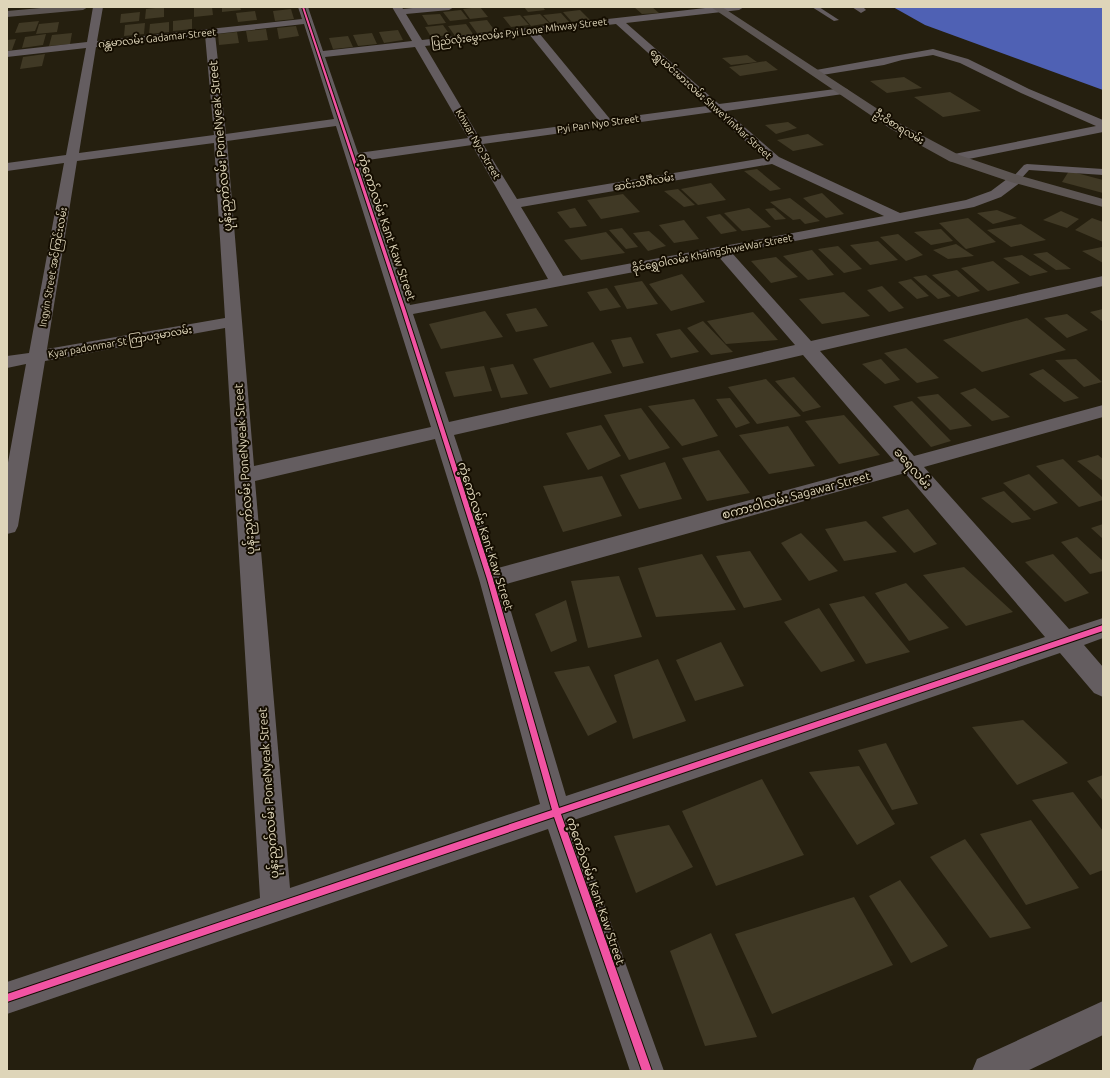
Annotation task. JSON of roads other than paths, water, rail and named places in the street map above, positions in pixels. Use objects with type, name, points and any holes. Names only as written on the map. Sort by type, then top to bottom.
[{"type":"main road","points":[[7,14],[83,7]]},
{"type":"main road","name":"ဦးဝိစာရလမ်း","points":[[718,8],[895,126],[954,158],[1016,180],[1103,203]]},
{"type":"street","name":"Ingyin Street အင်ကြင်းလမ်း","points":[[7,526],[11,480],[37,357],[98,7]]},
{"type":"street","points":[[399,10],[449,7]]},
{"type":"street","name":"ပြည်လုံးမွှေးလမ်း Pyi Lone Mhway Street","points":[[319,55],[618,21],[718,8],[739,7]]},
{"type":"street","name":"Khwar Nyo Street","points":[[399,10],[558,282]]},
{"type":"street","name":"ဂန္တမာလမ်း Gadamar Street","points":[[7,54],[210,32],[305,14]]},
{"type":"street","name":"ကံ့ကော်လမ်း Kant Kaw Street","points":[[305,14],[404,311],[441,431],[490,579],[556,813],[647,1071]]},
{"type":"street","name":"ရွှေယင်းမားလမ်း ShweYinMar Street","points":[[618,21],[774,160],[898,217]]},
{"type":"street","points":[[532,31],[607,123]]},
{"type":"street","name":"ပုန်းညှက်လမ်း PoneNyeak Street","points":[[210,32],[220,138],[276,907]]},
{"type":"street","points":[[816,73],[933,52],[964,61],[1025,91],[1103,124]]},
{"type":"street","name":"Pyi Pan Nyo Street","points":[[352,158],[714,108],[843,92]]},
{"type":"street","points":[[7,167],[340,122]]},
{"type":"street","points":[[954,158],[1103,128]]},
{"type":"street","name":"ဆင်းသိင်္ဂီလမ်း","points":[[513,204],[774,160]]},
{"type":"street","name":"ခိုင်ရွှေဝါလမ်း KhaingShweWar Street","points":[[404,311],[969,204],[996,194],[1016,180]]},
{"type":"street","name":"ခရေလမ်း","points":[[722,251],[1103,685]]},
{"type":"street","points":[[244,476],[1101,283]]},
{"type":"street","name":"Kyar padonmar St ကြာပဒုမာလမ်း","points":[[7,362],[233,322]]},
{"type":"street","name":"စကားဝါလမ်း Sagawar Street","points":[[490,579],[1103,411]]},
{"type":"street","points":[[7,998],[1103,628]]},
{"type":"street","points":[[988,1071],[1103,1018]]},
{"type":"lane","points":[[815,7],[836,20]]},
{"type":"lane","points":[[1016,180],[1027,167],[1103,172]]},
{"type":"water","points":[[893,7],[1103,7],[1103,90],[925,25]]}]
